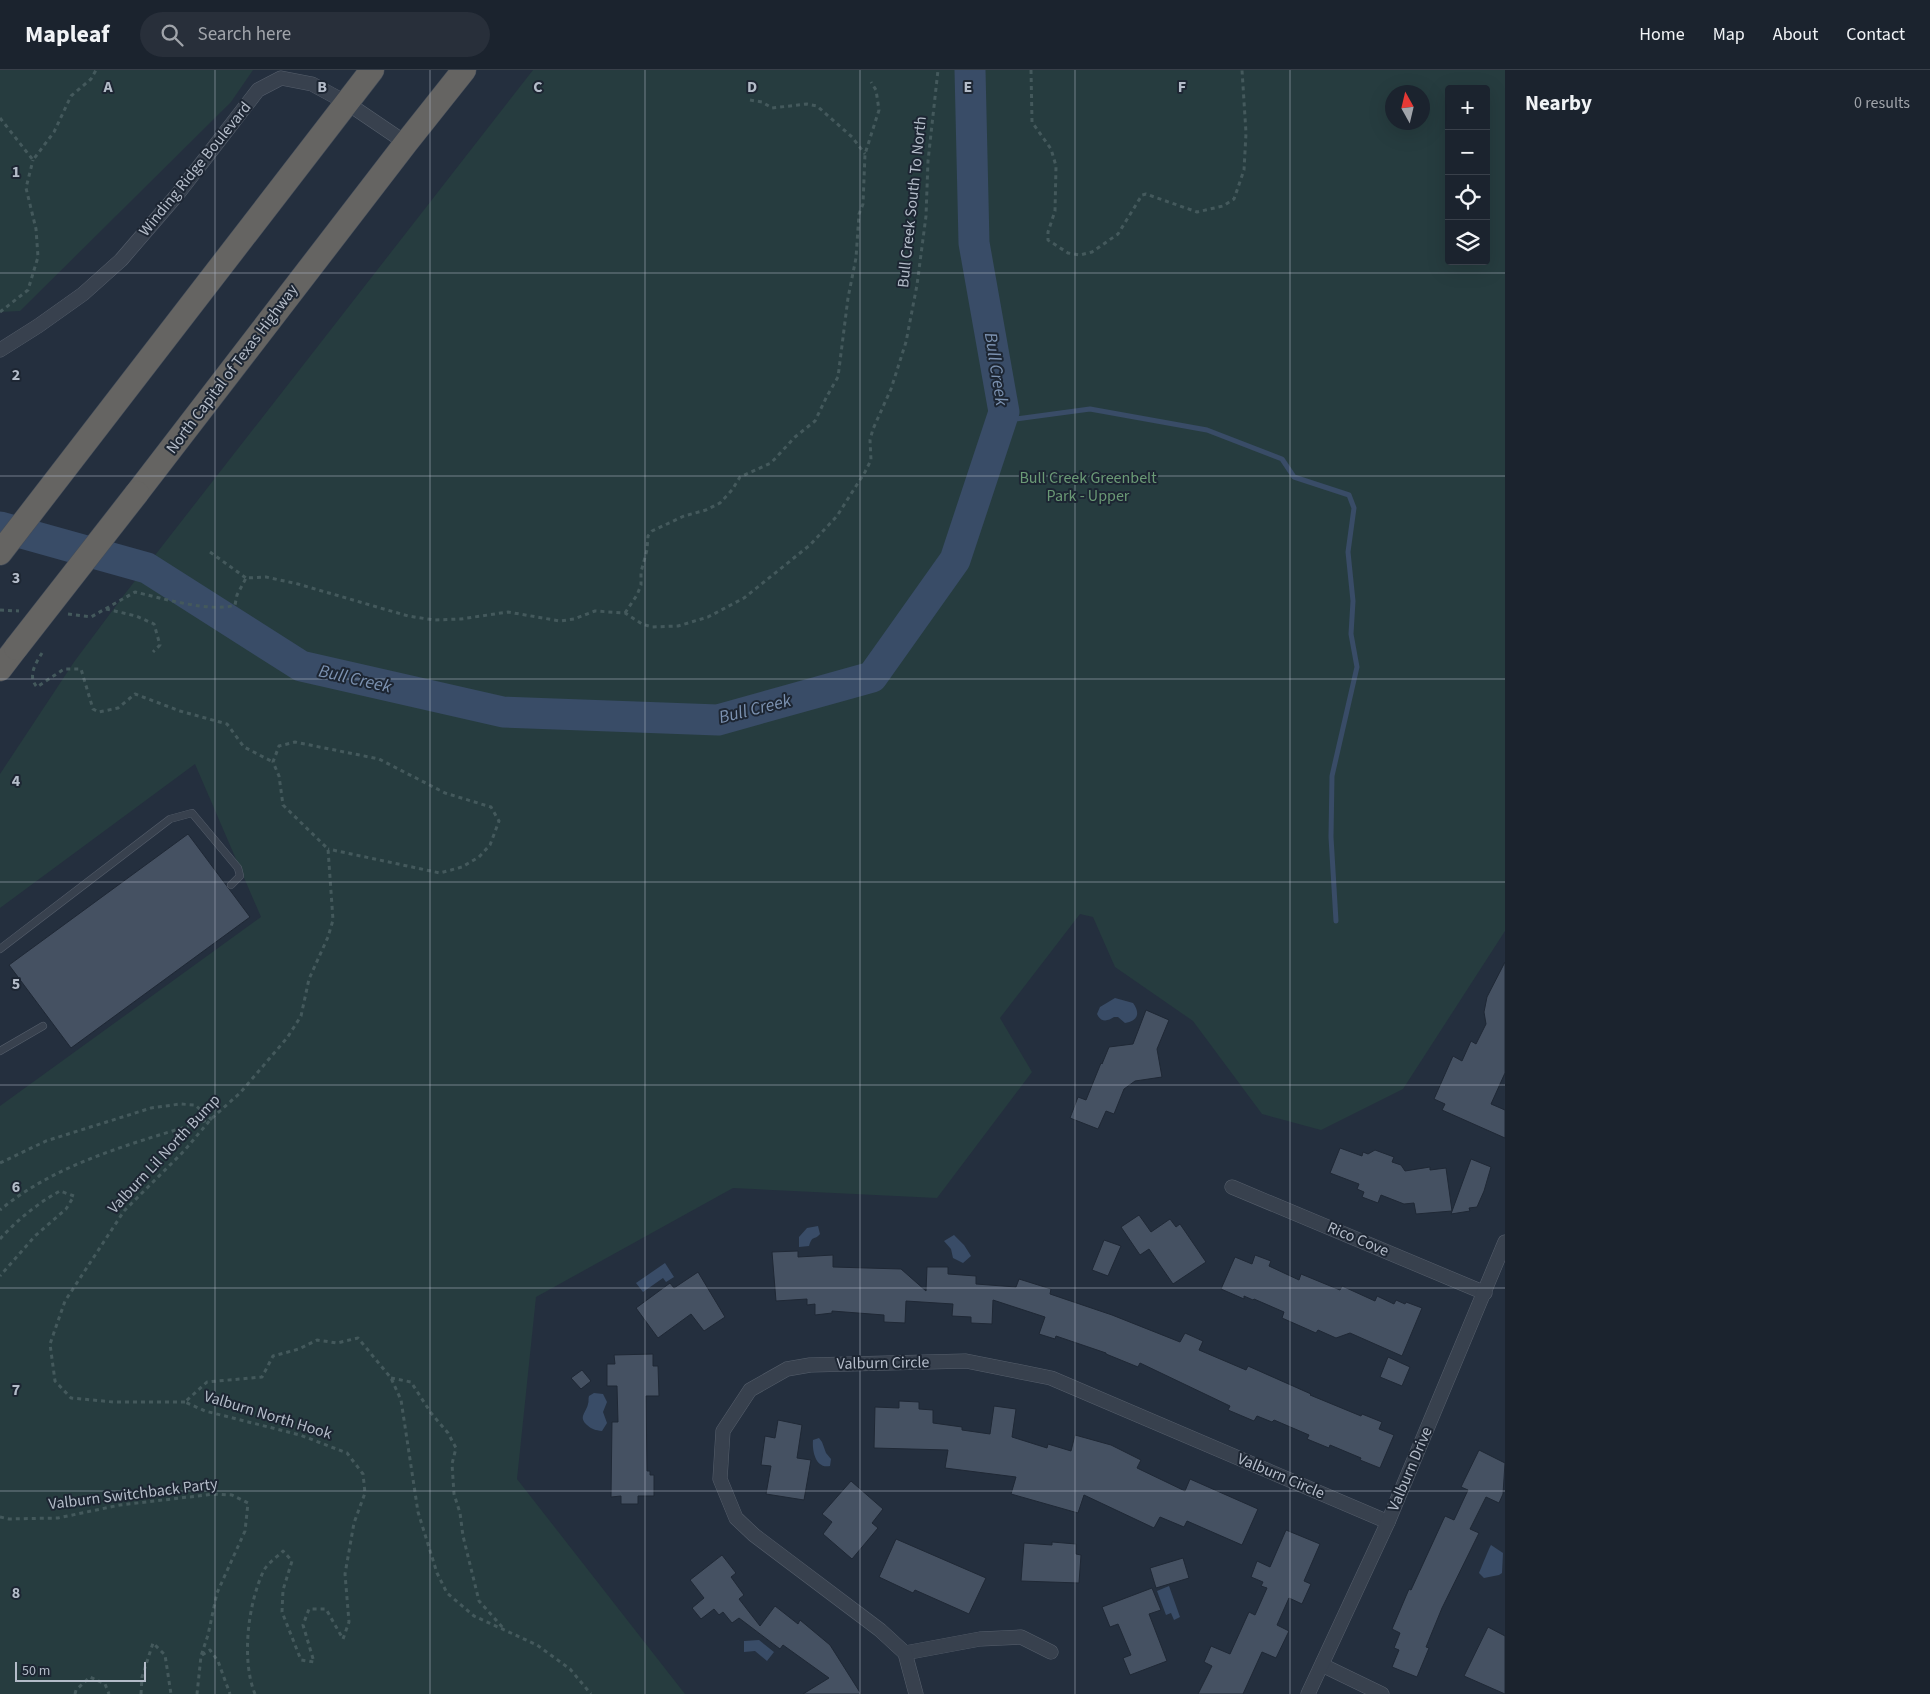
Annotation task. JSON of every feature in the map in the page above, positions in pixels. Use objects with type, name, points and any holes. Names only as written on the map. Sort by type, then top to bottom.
[{"type":"highway","points":[[0,553],[372,70]]},
{"type":"highway","name":"North Capital of Texas Highway","points":[[0,668],[464,70]]},
{"type":"street","name":"Winding Ridge Boulevard","points":[[0,350],[38,326],[82,294],[121,260],[178,195],[258,90],[281,78],[312,84],[347,103],[406,143]]},
{"type":"street","name":"Rico Cove","points":[[1232,1187],[1485,1293]]},
{"type":"street","name":"Valburn Drive","points":[[1308,1694],[1388,1522],[1505,1242]]},
{"type":"street","name":"Valburn Circle","points":[[905,1653],[880,1630],[754,1535],[736,1518],[720,1479],[723,1431],[750,1390],[786,1369],[810,1364],[966,1361],[1051,1378],[1388,1522]]},
{"type":"street","points":[[916,1694],[905,1653],[980,1640],[1021,1637],[1051,1652]]},
{"type":"street","points":[[1322,1665],[1382,1694]]},
{"type":"lane","points":[[0,949],[170,819],[192,813],[238,868],[240,876],[231,885]]},
{"type":"lane","points":[[0,1051],[43,1026]]},
{"type":"path","points":[[0,312],[28,290],[38,257],[36,229],[26,188],[33,160],[54,132],[71,96],[92,80],[96,70]]},
{"type":"path","name":"Bull Creek South To North","points":[[246,578],[266,577],[298,584],[408,616],[434,620],[461,619],[508,612],[560,621],[574,619],[595,611],[625,613],[647,626],[678,626],[708,617],[744,598],[810,545],[837,516],[865,472],[870,460],[870,440],[891,390],[906,342],[917,285],[926,216],[928,161],[938,70]]},
{"type":"path","points":[[1031,70],[1032,122],[1052,149],[1056,166],[1055,211],[1048,232],[1048,240],[1068,253],[1080,255],[1092,252],[1118,234],[1142,195],[1146,194],[1197,212],[1223,206],[1234,199],[1244,170],[1246,133],[1242,70]]},
{"type":"path","points":[[625,613],[641,585],[641,572],[647,550],[648,536],[652,531],[684,516],[706,510],[720,503],[740,478],[771,463],[795,437],[815,421],[838,377],[848,298],[856,258],[859,214],[863,204],[865,154],[879,110],[876,90],[872,82]]},
{"type":"path","points":[[750,100],[762,102],[772,108],[807,104],[818,106],[852,138],[865,154]]},
{"type":"path","points":[[0,118],[33,160]]},
{"type":"path","points":[[61,614],[92,616],[135,592],[194,604],[225,608],[235,605],[237,595],[246,578],[210,552]]},
{"type":"path","points":[[104,609],[136,616],[154,624],[160,645],[153,652]]},
{"type":"path","points":[[0,610],[27,612]]},
{"type":"path","points":[[42,653],[34,666],[33,683],[37,687],[64,669],[81,669],[93,709],[99,712],[118,708],[134,694],[180,711],[227,724],[244,747],[272,762],[280,776],[283,805],[328,849],[440,873],[462,867],[479,857],[490,845],[499,821],[491,807],[445,793],[380,760],[296,742],[280,746],[272,762]]},
{"type":"path","name":"Valburn Lil North Bump","points":[[185,1402],[113,1402],[71,1398],[55,1382],[50,1344],[65,1301],[124,1211],[184,1150],[210,1119],[240,1093],[287,1038],[301,1016],[309,979],[328,937],[333,920],[328,849]]},
{"type":"path","points":[[0,1163],[46,1140],[151,1108],[180,1104],[195,1106],[210,1119]]},
{"type":"path","points":[[0,1210],[15,1197],[82,1161],[210,1119]]},
{"type":"path","points":[[0,1239],[12,1226],[46,1198],[60,1191],[74,1196],[66,1210],[35,1236],[0,1276]]},
{"type":"path","name":"Valburn North Hook","points":[[256,1694],[248,1656],[251,1607],[265,1569],[283,1551],[292,1561],[282,1590],[282,1612],[301,1660],[314,1662],[303,1625],[309,1609],[326,1609],[343,1639],[349,1622],[344,1574],[354,1523],[365,1493],[363,1474],[347,1453],[300,1435],[205,1411],[185,1402],[207,1382],[262,1377],[273,1356],[299,1349],[317,1340],[337,1343],[358,1338],[391,1378],[401,1400],[418,1512],[437,1573],[447,1593],[474,1616],[537,1645],[570,1669],[591,1694]]},
{"type":"path","points":[[391,1378],[411,1382],[430,1413],[448,1433],[456,1448],[452,1464],[454,1494],[460,1513],[463,1536],[479,1601],[506,1631]]},
{"type":"path","name":"Valburn Switchback Party","points":[[0,1517],[9,1519],[58,1518],[120,1505],[215,1494],[232,1495],[248,1503],[245,1531],[218,1593],[208,1636],[201,1656],[197,1694]]},
{"type":"path","points":[[141,1694],[142,1677],[153,1643],[165,1655],[171,1694]]},
{"type":"path","points":[[201,1656],[210,1650],[218,1661],[230,1694]]},
{"type":"path","points":[[75,1694],[76,1690],[90,1677],[105,1684],[109,1694]]},
{"type":"green space","points":[[0,70],[253,70],[231,102],[20,311],[0,312]]},
{"type":"green space","name":"Bull Creek Greenbelt Park - Upper","points":[[533,70],[1505,70],[1505,931],[1403,1089],[1321,1130],[1262,1114],[1193,1021],[1115,967],[1093,917],[1080,914],[1000,1018],[1032,1072],[937,1198],[733,1188],[536,1297],[517,1479],[685,1694],[0,1694],[0,1106],[261,917],[195,764],[0,908],[0,774],[74,662],[124,595]]},
{"type":"water","points":[[1115,998],[1133,1003],[1137,1010],[1135,1019],[1125,1023],[1118,1017],[1107,1020],[1100,1019],[1097,1014],[1100,1007]]},
{"type":"water","points":[[818,1226],[820,1234],[810,1242],[809,1246],[799,1247],[799,1237],[807,1228]]},
{"type":"water","points":[[954,1235],[971,1256],[963,1263],[953,1258],[951,1249],[944,1241]]},
{"type":"water","points":[[665,1263],[674,1277],[666,1282],[663,1278],[643,1292],[636,1283]]},
{"type":"water","points":[[594,1393],[603,1394],[607,1402],[603,1412],[607,1423],[602,1431],[591,1428],[583,1420],[589,1396]]},
{"type":"water","points":[[819,1438],[831,1459],[830,1466],[821,1465],[816,1459],[813,1450],[813,1440]]},
{"type":"water","points":[[1491,1545],[1503,1553],[1502,1573],[1484,1578],[1479,1573]]},
{"type":"water","points":[[1169,1586],[1180,1617],[1174,1620],[1171,1613],[1166,1615],[1157,1591]]},
{"type":"water","points":[[759,1640],[774,1652],[767,1661],[755,1651],[744,1652],[744,1641]]},
{"type":"building","points":[[188,834],[250,917],[71,1048],[9,965]]},
{"type":"building","points":[[1505,962],[1505,1073],[1491,1104],[1505,1110],[1505,1138],[1442,1110],[1445,1104],[1434,1099],[1453,1056],[1462,1061],[1471,1041],[1476,1044],[1486,1024],[1484,1012],[1487,997]]},
{"type":"building","points":[[1146,1010],[1169,1020],[1157,1049],[1162,1077],[1135,1081],[1124,1089],[1114,1114],[1106,1111],[1098,1129],[1070,1118],[1078,1097],[1086,1100],[1109,1047],[1133,1044]]},
{"type":"building","points":[[1340,1148],[1362,1156],[1363,1152],[1368,1154],[1375,1150],[1394,1157],[1392,1162],[1401,1165],[1405,1171],[1430,1167],[1430,1170],[1446,1168],[1452,1211],[1416,1214],[1414,1203],[1404,1204],[1381,1195],[1378,1203],[1362,1197],[1364,1192],[1357,1189],[1359,1184],[1330,1173]]},
{"type":"building","points":[[1471,1159],[1491,1167],[1484,1191],[1477,1207],[1469,1208],[1470,1211],[1451,1214]]},
{"type":"building","points":[[1139,1215],[1151,1232],[1170,1219],[1176,1227],[1180,1224],[1206,1262],[1173,1284],[1149,1249],[1140,1255],[1121,1227]]},
{"type":"building","points":[[1104,1240],[1121,1246],[1108,1276],[1092,1270]]},
{"type":"building","points":[[798,1251],[798,1257],[833,1255],[833,1267],[901,1269],[926,1291],[927,1267],[948,1267],[948,1274],[976,1276],[976,1284],[1016,1287],[1019,1279],[1051,1289],[1050,1294],[1112,1315],[1180,1342],[1185,1333],[1203,1341],[1199,1350],[1246,1370],[1248,1366],[1310,1395],[1361,1416],[1362,1414],[1382,1422],[1379,1429],[1394,1435],[1380,1468],[1330,1445],[1329,1448],[1307,1439],[1309,1435],[1274,1420],[1272,1422],[1257,1416],[1254,1421],[1228,1410],[1230,1406],[1140,1363],[1138,1367],[1106,1353],[1056,1336],[1055,1339],[1039,1334],[1045,1317],[993,1300],[992,1324],[971,1323],[971,1317],[952,1316],[953,1304],[906,1301],[905,1323],[884,1322],[884,1315],[832,1311],[832,1313],[815,1315],[815,1304],[807,1305],[807,1299],[776,1301],[772,1252]]},
{"type":"building","points":[[1255,1255],[1271,1261],[1269,1266],[1299,1280],[1301,1274],[1340,1290],[1342,1286],[1375,1301],[1377,1296],[1394,1304],[1396,1300],[1422,1308],[1402,1356],[1350,1333],[1336,1338],[1318,1330],[1316,1333],[1282,1318],[1284,1312],[1254,1299],[1244,1296],[1244,1299],[1221,1289],[1235,1257],[1252,1264]]},
{"type":"building","points":[[698,1272],[725,1317],[704,1331],[691,1314],[658,1338],[636,1308],[670,1283],[674,1288]]},
{"type":"building","points":[[653,1354],[653,1366],[658,1366],[659,1396],[646,1396],[647,1471],[650,1471],[650,1475],[654,1475],[654,1496],[638,1496],[638,1504],[621,1504],[621,1496],[611,1497],[612,1422],[618,1422],[617,1386],[607,1386],[607,1364],[615,1364],[614,1355]]},
{"type":"building","points":[[1388,1357],[1410,1367],[1402,1386],[1380,1377]]},
{"type":"building","points":[[582,1370],[591,1381],[581,1389],[571,1378]]},
{"type":"building","points":[[899,1401],[919,1402],[919,1409],[933,1410],[933,1423],[962,1427],[962,1430],[990,1434],[994,1406],[1016,1409],[1012,1437],[1047,1448],[1048,1444],[1071,1451],[1075,1435],[1111,1445],[1141,1460],[1137,1468],[1185,1491],[1190,1479],[1258,1509],[1242,1545],[1187,1521],[1184,1527],[1160,1517],[1154,1528],[1084,1495],[1078,1513],[1011,1494],[1016,1477],[945,1468],[948,1450],[874,1448],[875,1407],[899,1408]]},
{"type":"building","points":[[778,1420],[802,1425],[797,1458],[811,1460],[804,1500],[766,1494],[771,1466],[761,1465],[765,1436],[775,1438]]},
{"type":"building","points":[[1479,1450],[1505,1463],[1503,1494],[1499,1503],[1486,1497],[1470,1529],[1479,1533],[1442,1608],[1426,1647],[1429,1648],[1417,1677],[1392,1667],[1399,1650],[1394,1648],[1400,1633],[1392,1629],[1409,1589],[1411,1590],[1445,1516],[1454,1520],[1468,1490],[1461,1487]]},
{"type":"building","points":[[851,1481],[883,1509],[872,1523],[878,1528],[852,1559],[823,1534],[832,1522],[822,1514]]},
{"type":"building","points":[[1286,1530],[1320,1544],[1304,1581],[1311,1584],[1302,1604],[1289,1598],[1277,1625],[1289,1631],[1276,1658],[1262,1652],[1243,1694],[1198,1694],[1212,1666],[1204,1662],[1211,1646],[1230,1654],[1249,1612],[1255,1615],[1267,1588],[1261,1586],[1263,1582],[1251,1577],[1257,1561],[1270,1567]]},
{"type":"building","points":[[896,1539],[986,1578],[969,1614],[915,1590],[913,1593],[879,1577]]},
{"type":"building","points":[[1052,1542],[1076,1544],[1076,1554],[1081,1555],[1079,1583],[1021,1581],[1024,1543],[1052,1545]]},
{"type":"building","points":[[722,1555],[736,1573],[731,1577],[744,1595],[739,1599],[760,1626],[775,1606],[798,1624],[800,1620],[830,1645],[861,1694],[803,1694],[829,1678],[783,1645],[780,1649],[739,1618],[732,1623],[723,1612],[719,1615],[714,1609],[701,1619],[692,1608],[704,1598],[690,1580]]},
{"type":"building","points":[[1183,1558],[1189,1578],[1156,1588],[1150,1568]]},
{"type":"building","points":[[1152,1588],[1161,1610],[1149,1614],[1167,1661],[1130,1675],[1123,1658],[1131,1655],[1118,1624],[1110,1627],[1102,1607]]},
{"type":"building","points":[[1488,1627],[1505,1636],[1505,1694],[1464,1676]]},
{"type":"waterway","name":"Bull Creek","points":[[0,527],[147,568],[301,666],[503,712],[718,720],[872,677],[955,560],[1004,412],[974,243],[970,70]]},
{"type":"waterway","points":[[1001,421],[1090,409],[1207,430],[1282,459],[1294,477],[1349,495],[1354,508],[1348,552],[1353,601],[1351,634],[1357,667],[1332,776],[1331,837],[1336,921]]}]
